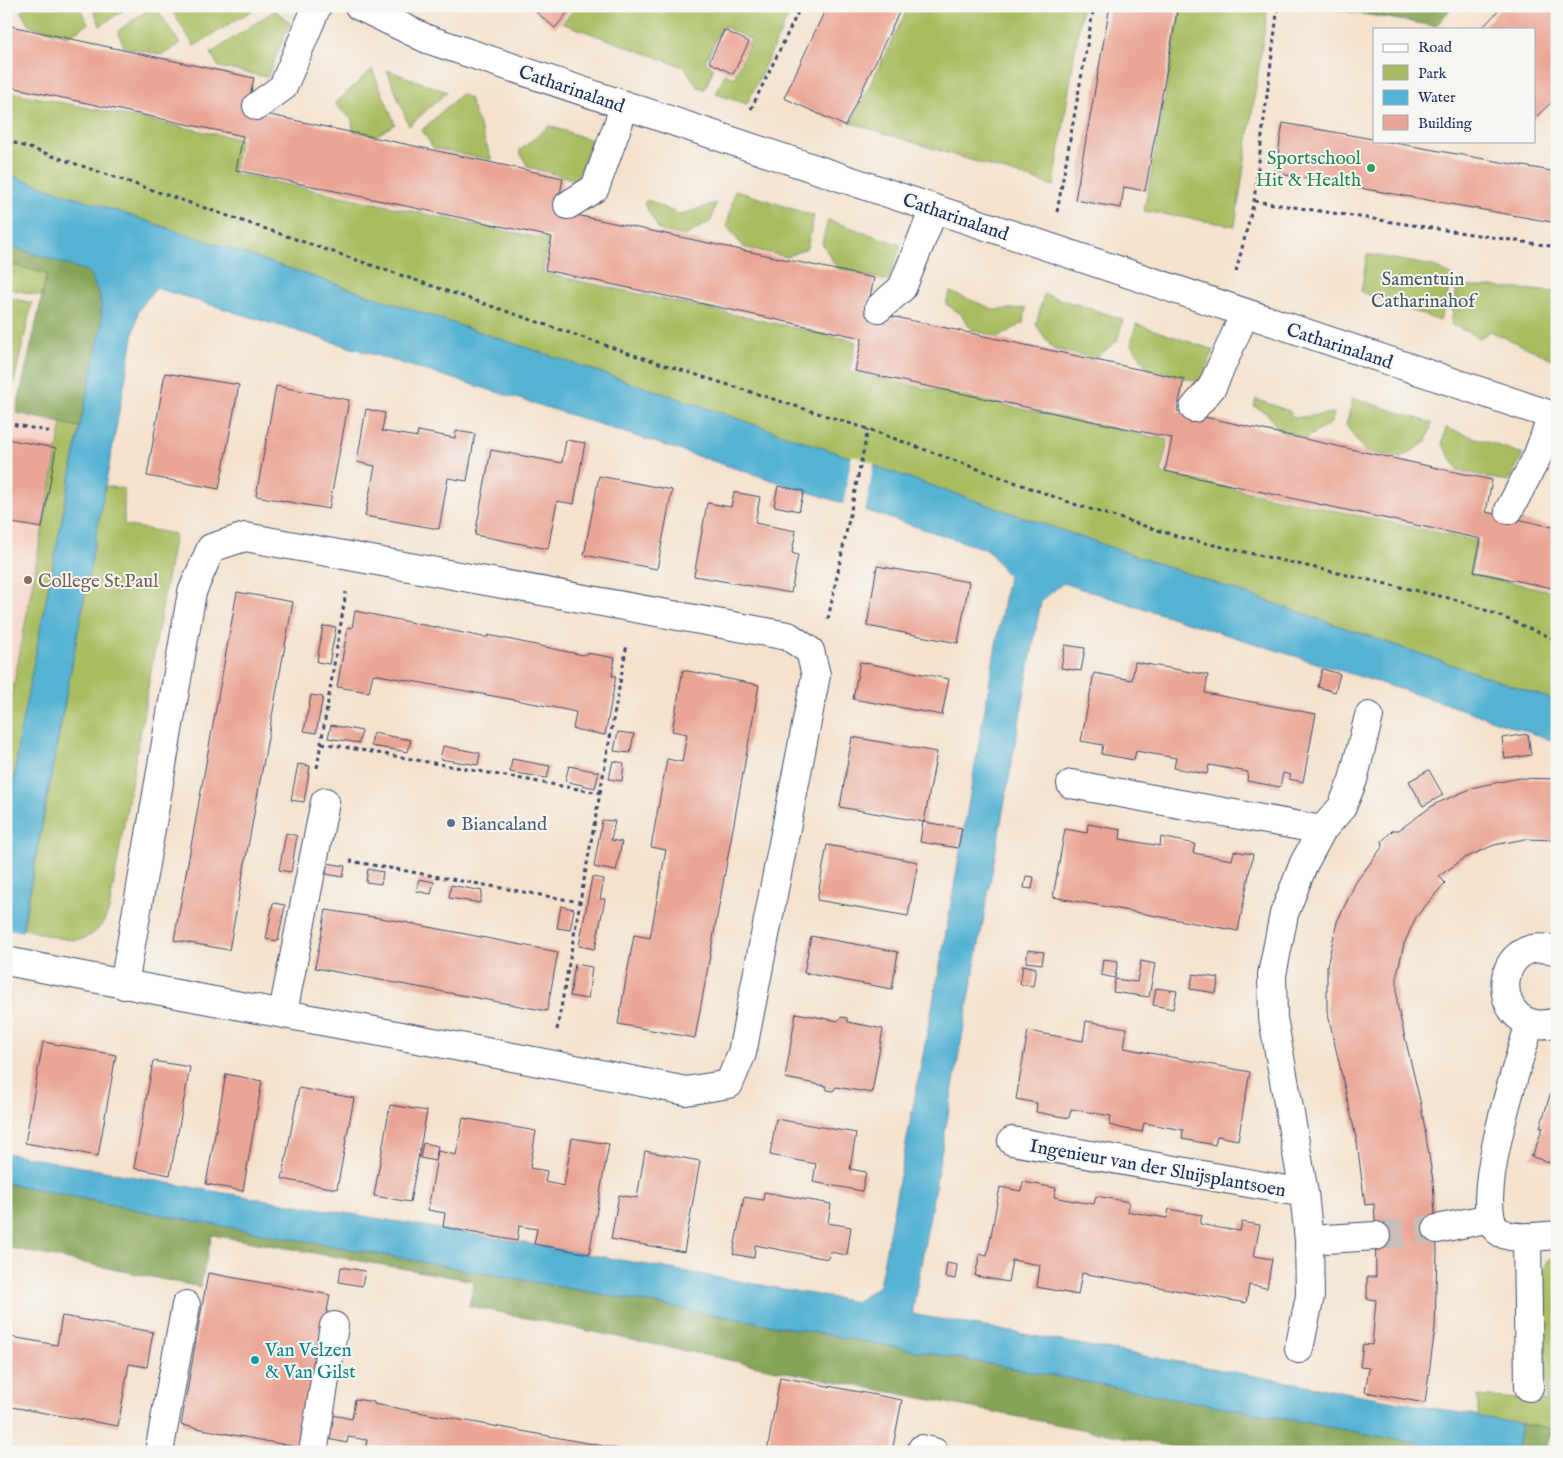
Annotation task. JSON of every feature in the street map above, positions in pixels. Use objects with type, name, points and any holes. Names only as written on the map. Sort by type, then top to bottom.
[{"type":"street","points":[[257,106],[283,87],[317,6]]},
{"type":"street","name":"Catharinaland","points":[[359,6],[427,39],[1554,416]]},
{"type":"street","points":[[568,205],[594,188],[625,105]]},
{"type":"street","points":[[879,308],[902,288],[934,209]]},
{"type":"street","points":[[1194,408],[1212,387],[1236,310]]},
{"type":"street","points":[[1509,510],[1554,416]]},
{"type":"street","points":[[6,961],[124,985],[283,1012],[686,1091],[729,1084],[742,1053],[816,674],[810,651],[788,636],[246,537],[211,548],[192,592],[124,985]]},
{"type":"street","name":"Ingenieur van der Sluijsplantsoen","points":[[1299,1349],[1310,1296],[1309,1240],[1304,1193],[1273,1018],[1272,975],[1284,914],[1304,863],[1322,830],[1342,807],[1353,780],[1368,716]]},
{"type":"street","points":[[1071,784],[1322,830]]},
{"type":"street","points":[[283,1012],[325,802]]},
{"type":"street","points":[[1557,951],[1535,948],[1523,953],[1513,961],[1506,972],[1504,984],[1505,997],[1519,1017],[1530,1023],[1557,1022]]},
{"type":"street","points":[[1530,1023],[1505,1108],[1491,1167],[1490,1218],[1497,1230],[1515,1237],[1557,1235]]},
{"type":"street","name":"Ingenieur van der Sluijsplantsoen","points":[[1012,1141],[1304,1193]]},
{"type":"street","points":[[1437,1229],[1490,1218]]},
{"type":"street","points":[[1309,1240],[1376,1236]]},
{"type":"street","points":[[1527,1236],[1528,1386]]},
{"type":"street","points":[[158,1452],[186,1305]]},
{"type":"street","points":[[313,1452],[334,1326]]},
{"type":"street","points":[[921,1452],[922,1449],[934,1452]]},
{"type":"path","points":[[734,142],[802,6]]},
{"type":"path","points":[[1051,248],[1094,6]]},
{"type":"path","points":[[1236,310],[1254,201],[1278,6]]},
{"type":"path","points":[[6,140],[638,356],[868,429],[1077,505],[1183,538],[1453,599],[1557,640]]},
{"type":"path","points":[[1254,201],[1557,247]]},
{"type":"path","points":[[6,423],[52,432]]},
{"type":"path","points":[[810,651],[825,634],[868,429]]},
{"type":"path","points":[[352,556],[322,743],[600,793]]},
{"type":"path","points":[[551,1064],[633,607]]},
{"type":"path","points":[[314,855],[580,902]]},
{"type":"shaded area","name":"College St.Paul","points":[[6,412],[80,427],[20,735],[6,733]]},
{"type":"green space","points":[[28,6],[79,6],[88,24],[68,36],[30,26],[21,11]]},
{"type":"green space","points":[[92,6],[130,6],[100,26]]},
{"type":"green space","points":[[155,6],[180,44],[162,55],[124,47],[118,31]]},
{"type":"green space","points":[[169,6],[259,6],[194,46]]},
{"type":"green space","points":[[577,6],[793,6],[747,104],[716,94],[725,74],[734,78],[751,40],[723,26],[705,62],[714,68],[705,89],[698,87],[684,67],[562,23]]},
{"type":"green space","points":[[909,6],[1082,6],[1054,186],[851,123]]},
{"type":"green space","points":[[1181,6],[1268,6],[1235,226],[1144,211]]},
{"type":"green space","points":[[1314,6],[1453,6],[1436,26]]},
{"type":"green space","points":[[275,10],[290,23],[267,77],[219,67],[211,53]]},
{"type":"green space","points":[[372,69],[395,124],[376,136],[353,131],[352,120],[335,104]]},
{"type":"green space","points":[[387,70],[447,92],[409,126]]},
{"type":"green space","points":[[6,91],[240,139],[233,173],[548,240],[543,273],[856,341],[850,372],[1168,440],[1161,473],[1477,541],[1471,574],[1557,592],[1557,701],[695,404],[6,174]]},
{"type":"green space","points":[[461,94],[469,98],[492,160],[433,148],[422,130]]},
{"type":"green space","points":[[549,126],[592,140],[577,180],[528,167],[519,151]]},
{"type":"green space","points":[[735,190],[814,216],[807,248],[787,257],[743,247],[727,226]]},
{"type":"green space","points":[[648,200],[680,215],[716,203],[711,221],[685,236],[659,230],[644,203]]},
{"type":"green space","points":[[828,220],[901,245],[888,281],[837,268],[822,243]]},
{"type":"green space","points":[[6,244],[89,272],[100,296],[102,324],[80,427],[16,413],[47,274],[6,263]]},
{"type":"green space","name":"Samentuin Catharinahof","points":[[1367,254],[1433,266],[1453,276],[1440,321],[1361,292]]},
{"type":"green space","points":[[6,263],[47,274],[41,296],[6,288]]},
{"type":"green space","name":"Samentuin Catharinahof","points":[[1457,287],[1494,287],[1557,292],[1557,361],[1490,331],[1480,338],[1451,324]]},
{"type":"green space","points":[[950,292],[996,310],[1026,308],[1023,323],[999,337],[971,330],[961,314],[946,304]]},
{"type":"green space","points":[[1044,294],[1123,319],[1117,341],[1095,358],[1053,349],[1036,325]]},
{"type":"green space","points":[[6,297],[32,303],[12,391],[6,390]]},
{"type":"green space","points":[[1136,324],[1214,350],[1200,382],[1148,369],[1131,343]]},
{"type":"green space","points":[[1353,398],[1432,423],[1426,442],[1401,458],[1365,451],[1346,425]]},
{"type":"green space","points":[[1256,399],[1289,411],[1294,418],[1334,413],[1332,422],[1306,438],[1280,432],[1268,414],[1254,406]]},
{"type":"green space","points":[[62,423],[80,427],[19,738],[13,791],[6,795],[6,727]]},
{"type":"green space","points":[[1446,428],[1523,454],[1508,482],[1458,470],[1442,444]]},
{"type":"green space","points":[[105,486],[124,489],[124,525],[175,534],[109,910],[102,924],[93,934],[73,940],[23,929]]},
{"type":"green space","points":[[6,1183],[178,1218],[1023,1370],[1464,1452],[1200,1452],[777,1370],[469,1306],[474,1281],[212,1235],[200,1287],[6,1247]]},
{"type":"green space","points":[[1557,1254],[1557,1419],[1553,1429],[1478,1417],[1478,1396],[1546,1401],[1544,1268],[1549,1259]]},
{"type":"green space","points":[[1521,1424],[1553,1429],[1544,1452],[1514,1452],[1517,1448]]},
{"type":"water","points":[[6,174],[695,404],[1557,701],[1557,742],[1450,705],[1063,583],[1041,601],[912,1314],[1521,1424],[1517,1448],[1514,1452],[1464,1452],[1023,1370],[178,1218],[6,1183],[6,1153],[206,1190],[502,1239],[856,1302],[879,1286],[943,950],[1008,576],[988,550],[552,409],[156,288],[138,311],[6,1016],[6,795],[13,791],[19,738],[102,324],[100,296],[89,272],[6,244]]},
{"type":"pier","points":[[852,455],[874,463],[865,513],[843,505]]},
{"type":"pier","points":[[6,929],[25,932],[13,994],[6,992]]},
{"type":"building","points":[[529,6],[573,6],[555,28]]},
{"type":"building","points":[[827,6],[902,6],[845,126],[784,98]]},
{"type":"building","points":[[1110,6],[1178,6],[1145,191],[1124,187],[1121,208],[1075,200]]},
{"type":"building","points":[[1503,6],[1557,6],[1557,97],[1536,117],[1536,28],[1482,28]]},
{"type":"building","points":[[6,25],[254,78],[247,110],[563,178],[557,211],[874,278],[867,311],[1184,379],[1177,411],[1492,480],[1486,512],[1557,528],[1557,589],[1474,572],[1481,539],[1165,471],[1172,438],[855,371],[862,338],[545,270],[552,237],[236,170],[243,136],[6,86]]},
{"type":"building","points":[[724,30],[749,42],[733,74],[709,62]]},
{"type":"building","points":[[1283,123],[1373,139],[1373,142],[1389,142],[1557,172],[1557,223],[1275,173]]},
{"type":"building","points":[[165,373],[239,385],[219,489],[147,476]]},
{"type":"building","points":[[276,386],[349,400],[329,509],[256,496]]},
{"type":"building","points":[[366,409],[385,413],[382,431],[417,437],[418,431],[455,438],[456,431],[475,434],[467,481],[448,478],[439,529],[365,516],[375,466],[357,462]]},
{"type":"building","points":[[6,439],[56,448],[42,528],[6,522]]},
{"type":"building","points":[[566,440],[585,443],[574,504],[557,501],[548,549],[475,535],[491,450],[562,463]]},
{"type":"building","points":[[599,476],[672,490],[657,569],[584,555]]},
{"type":"building","points":[[778,486],[804,491],[799,511],[774,506]]},
{"type":"building","points":[[734,492],[760,497],[755,523],[796,531],[792,553],[798,555],[791,593],[694,576],[707,503],[731,507]]},
{"type":"building","points":[[877,566],[969,582],[958,643],[867,626]]},
{"type":"building","points":[[237,592],[293,602],[229,950],[174,940]]},
{"type":"building","points":[[355,611],[483,637],[488,637],[488,635],[583,655],[587,653],[615,658],[612,676],[616,676],[605,735],[573,729],[576,712],[373,674],[369,692],[337,687],[348,627],[352,628]]},
{"type":"building","points":[[323,626],[336,627],[329,664],[317,662]]},
{"type":"building","points":[[1065,645],[1085,648],[1081,671],[1061,668]]},
{"type":"building","points":[[860,662],[949,679],[942,715],[853,699]]},
{"type":"building","points":[[1135,662],[1208,675],[1205,693],[1316,714],[1303,782],[1289,779],[1291,775],[1283,773],[1280,787],[1247,781],[1248,772],[1209,765],[1207,774],[1174,768],[1176,758],[1136,751],[1134,760],[1101,754],[1103,745],[1081,741],[1094,673],[1132,680]]},
{"type":"building","points":[[1322,669],[1340,674],[1335,692],[1318,687]]},
{"type":"building","points":[[683,670],[759,685],[695,1038],[618,1024],[634,935],[650,938],[666,850],[651,847],[667,759],[682,762],[687,734],[672,731]]},
{"type":"building","points":[[311,695],[323,697],[316,733],[304,731]]},
{"type":"building","points":[[331,725],[362,731],[359,743],[328,738]]},
{"type":"building","points":[[618,732],[634,734],[630,753],[614,751]]},
{"type":"building","points":[[373,733],[411,740],[408,752],[371,746]]},
{"type":"building","points":[[1528,734],[1531,755],[1505,759],[1502,738]]},
{"type":"building","points":[[852,737],[937,752],[924,822],[840,807]]},
{"type":"building","points":[[443,746],[480,753],[478,765],[440,759]]},
{"type":"building","points":[[512,759],[550,766],[547,778],[510,772]]},
{"type":"building","points":[[613,761],[624,763],[622,781],[609,779]]},
{"type":"building","points":[[298,764],[310,766],[304,802],[291,800]]},
{"type":"building","points":[[569,766],[599,772],[595,788],[565,781]]},
{"type":"building","points":[[1429,770],[1443,795],[1423,806],[1409,781]]},
{"type":"building","points":[[1519,778],[1557,779],[1557,840],[1525,839],[1494,845],[1465,858],[1439,876],[1445,883],[1416,917],[1404,944],[1397,974],[1397,1004],[1421,1105],[1433,1181],[1437,1251],[1435,1328],[1425,1403],[1365,1392],[1369,1368],[1360,1367],[1363,1344],[1372,1345],[1376,1300],[1367,1299],[1367,1277],[1376,1277],[1375,1220],[1374,1204],[1365,1205],[1357,1142],[1327,1010],[1327,966],[1337,922],[1356,882],[1383,846],[1382,841],[1393,830],[1399,830],[1435,804],[1475,787]]},
{"type":"building","points":[[602,820],[615,821],[611,840],[622,842],[616,871],[594,867]]},
{"type":"building","points":[[923,822],[962,828],[958,848],[920,842]]},
{"type":"building","points":[[1088,824],[1121,830],[1120,839],[1160,846],[1161,837],[1195,844],[1193,853],[1232,860],[1234,851],[1253,854],[1238,931],[1053,897],[1065,829],[1087,833]]},
{"type":"building","points":[[286,833],[297,836],[291,872],[279,870]]},
{"type":"building","points":[[827,845],[918,862],[908,916],[817,900]]},
{"type":"building","points":[[327,863],[345,866],[343,877],[326,874]]},
{"type":"building","points":[[368,869],[383,872],[381,884],[366,882]]},
{"type":"building","points":[[1026,876],[1034,877],[1032,889],[1024,888]]},
{"type":"building","points":[[592,877],[604,879],[600,899],[605,899],[595,949],[579,946]]},
{"type":"building","points":[[419,879],[434,882],[431,894],[416,891]]},
{"type":"building","points":[[451,885],[482,891],[480,903],[449,898]]},
{"type":"building","points":[[273,903],[285,905],[278,941],[266,939]]},
{"type":"building","points":[[561,906],[574,909],[570,930],[557,928]]},
{"type":"building","points":[[326,910],[393,920],[558,952],[547,1011],[315,968]]},
{"type":"building","points":[[811,936],[898,952],[892,989],[804,973]]},
{"type":"building","points":[[1028,950],[1044,952],[1042,964],[1026,962]]},
{"type":"building","points":[[1103,959],[1118,961],[1115,978],[1101,975]]},
{"type":"building","points":[[1141,961],[1155,964],[1149,997],[1113,992],[1115,979],[1137,982]]},
{"type":"building","points":[[575,964],[592,967],[588,999],[570,996]]},
{"type":"building","points":[[1023,965],[1036,968],[1033,986],[1020,984]]},
{"type":"building","points":[[1193,974],[1219,978],[1216,993],[1190,989]]},
{"type":"building","points":[[1156,988],[1177,991],[1173,1009],[1153,1005]]},
{"type":"building","points":[[796,1013],[838,1021],[841,1017],[847,1018],[848,1022],[883,1029],[872,1093],[836,1087],[833,1091],[827,1090],[826,1086],[785,1078]]},
{"type":"building","points":[[1086,1021],[1127,1028],[1124,1048],[1250,1072],[1238,1140],[1217,1136],[1215,1145],[1182,1139],[1183,1130],[1144,1123],[1142,1132],[1125,1129],[1109,1125],[1111,1116],[1071,1109],[1069,1118],[1052,1115],[1036,1112],[1037,1103],[1016,1099],[1028,1031],[1083,1041]]},
{"type":"building","points":[[43,1042],[116,1055],[98,1156],[25,1143]]},
{"type":"building","points":[[153,1061],[190,1067],[170,1175],[134,1168]]},
{"type":"building","points":[[226,1074],[262,1081],[243,1191],[206,1184]]},
{"type":"building","points":[[1557,1086],[1557,1165],[1530,1156],[1533,1155],[1543,1127],[1540,1127],[1552,1089],[1555,1090]]},
{"type":"building","points":[[299,1088],[354,1098],[337,1189],[282,1179]]},
{"type":"building","points":[[390,1105],[427,1111],[410,1202],[374,1196]]},
{"type":"building","points":[[463,1118],[536,1131],[530,1168],[547,1171],[545,1182],[564,1186],[572,1138],[609,1144],[589,1254],[534,1244],[537,1229],[519,1226],[517,1241],[443,1227],[445,1213],[428,1210],[438,1151],[456,1155]]},
{"type":"building","points":[[776,1119],[856,1133],[850,1169],[866,1172],[862,1191],[813,1182],[816,1164],[770,1155]]},
{"type":"building","points":[[423,1143],[438,1146],[435,1161],[420,1158]]},
{"type":"building","points":[[645,1151],[700,1161],[684,1252],[611,1239],[619,1195],[637,1198]]},
{"type":"building","points":[[1023,1182],[1056,1188],[1054,1197],[1074,1201],[1094,1204],[1096,1196],[1129,1202],[1127,1211],[1147,1215],[1167,1218],[1169,1209],[1202,1215],[1200,1224],[1219,1228],[1240,1231],[1242,1222],[1260,1225],[1254,1256],[1272,1259],[1267,1288],[1249,1285],[1246,1303],[1082,1273],[1078,1295],[1037,1287],[1040,1265],[1012,1260],[1008,1282],[975,1276],[980,1254],[987,1256],[1000,1187],[1021,1191]]},
{"type":"building","points":[[764,1192],[831,1204],[828,1223],[851,1227],[847,1255],[830,1252],[828,1259],[755,1245],[754,1258],[733,1254],[744,1197],[763,1200]]},
{"type":"building","points":[[947,1263],[957,1265],[955,1279],[945,1277]]},
{"type":"building","points":[[341,1267],[365,1271],[362,1286],[339,1282]]},
{"type":"building","name":"Van Velzen & Van Gilst","points":[[208,1273],[330,1295],[302,1448],[181,1425]]},
{"type":"building","points":[[62,1316],[153,1332],[147,1367],[129,1364],[118,1426],[6,1406],[6,1336],[57,1345]]},
{"type":"building","points":[[780,1377],[902,1400],[892,1452],[767,1452]]},
{"type":"building","points":[[355,1399],[636,1452],[365,1452],[367,1440],[348,1437],[347,1443],[323,1438],[327,1414],[352,1419]]},
{"type":"tunnel","points":[[1376,1236],[1437,1229]]},
{"type":"place","name":"Sportschool Hit & Health","points":[[1371,168]]},
{"type":"place","name":"College St.Paul","points":[[28,580]]},
{"type":"place","name":"Biancaland","points":[[451,823]]},
{"type":"place","name":"Van Velzen & Van Gilst","points":[[255,1360]]}]
